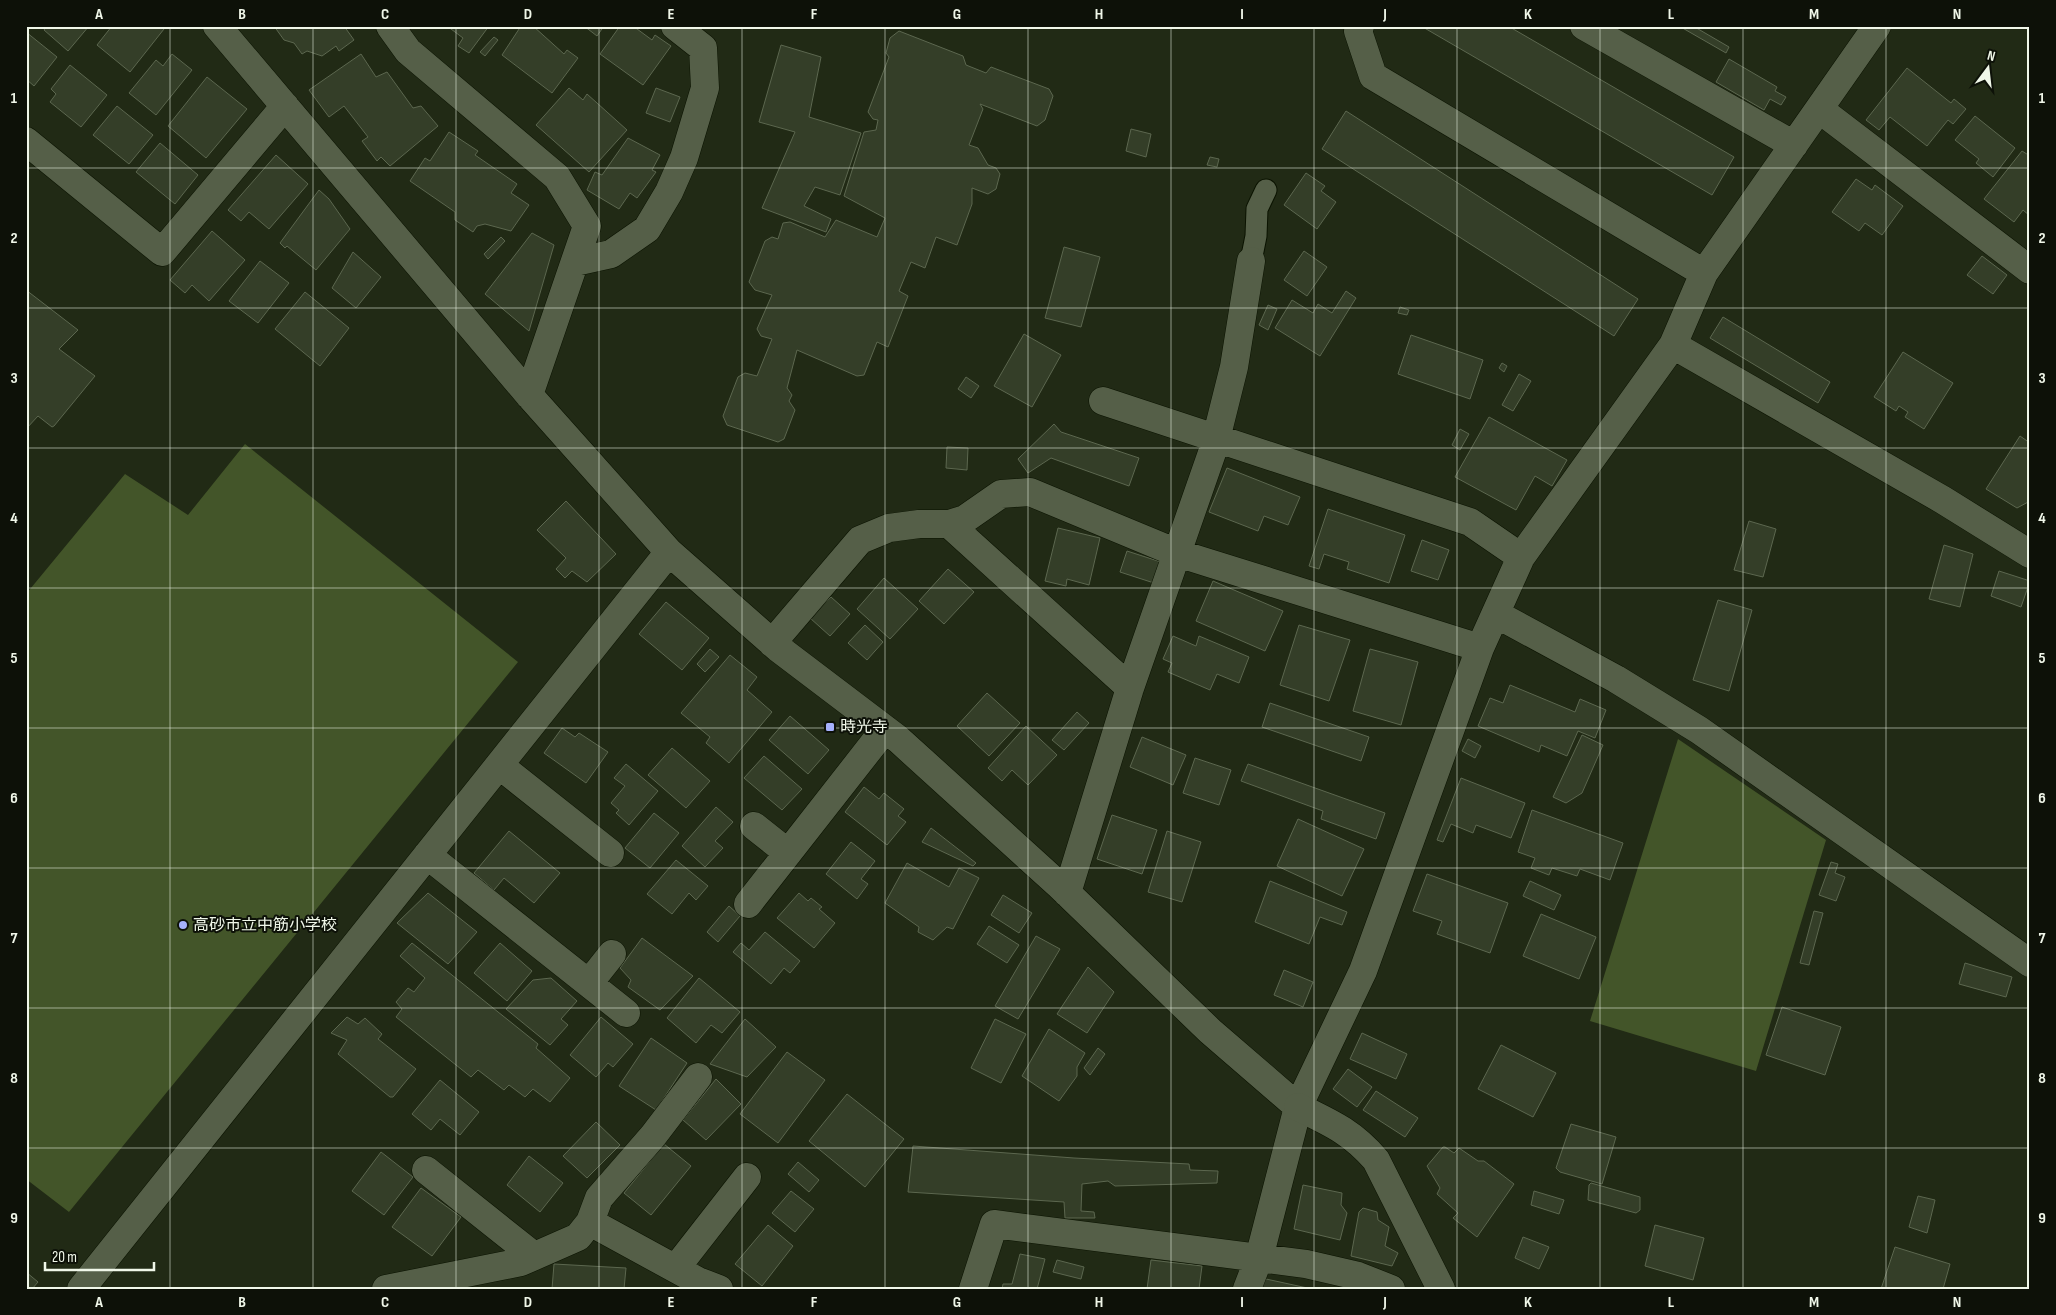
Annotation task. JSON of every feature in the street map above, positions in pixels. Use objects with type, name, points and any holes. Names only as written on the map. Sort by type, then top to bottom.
[{"type":"street","points":[[217,26],[529,395],[669,552],[772,643],[885,729],[1067,893],[1210,1031],[1298,1107],[1341,1128],[1362,1143],[1376,1160],[1442,1289]]},
{"type":"street","points":[[390,26],[408,52],[557,177],[587,226],[529,395]]},
{"type":"street","points":[[575,262],[611,254],[647,228],[669,192],[684,158],[705,88],[703,48],[675,26]]},
{"type":"street","points":[[1360,26],[1358,31],[1373,76],[1704,273]]},
{"type":"street","points":[[1584,26],[1794,145]]},
{"type":"street","points":[[1247,1289],[1259,1258],[1298,1107],[1363,971],[1480,648],[1521,558],[1672,345],[1704,273],[1877,26]]},
{"type":"street","points":[[26,140],[162,252],[285,106]]},
{"type":"street","points":[[1819,109],[2030,270]]},
{"type":"street","points":[[1067,893],[1130,688],[1216,440],[1234,367],[1251,261]]},
{"type":"street","points":[[1672,345],[1943,500],[2030,554]]},
{"type":"street","points":[[1103,401],[1216,440],[1470,522],[1521,558]]},
{"type":"street","points":[[772,643],[860,540],[890,528],[919,524],[949,524],[966,519],[1001,494],[1030,492],[1177,552],[1480,648]]},
{"type":"street","points":[[949,524],[1130,688]]},
{"type":"street","points":[[81,1289],[669,552]]},
{"type":"street","points":[[1496,614],[1616,679],[1700,730],[2030,963]]},
{"type":"street","points":[[748,904],[885,729]]},
{"type":"street","points":[[499,765],[610,853]]},
{"type":"street","points":[[754,826],[788,853]]},
{"type":"street","points":[[427,855],[626,1014]]},
{"type":"street","points":[[589,983],[612,954]]},
{"type":"street","points":[[386,1289],[521,1262],[578,1237],[590,1222],[599,1198],[653,1136],[698,1077]]},
{"type":"street","points":[[426,1170],[534,1256]]},
{"type":"street","points":[[676,1268],[747,1177]]},
{"type":"street","points":[[590,1222],[698,1281],[719,1289]]},
{"type":"street","points":[[973,1289],[994,1224],[1306,1264],[1358,1276],[1391,1289]]},
{"type":"lane","points":[[1251,261],[1256,236],[1257,209],[1266,190]]},
{"type":"green space","name":"高砂市立中筋小学校","points":[[245,444],[518,662],[69,1212],[26,1179],[26,594],[125,474],[188,515]]},
{"type":"green space","points":[[1678,739],[1826,840],[1756,1071],[1590,1021]]},
{"type":"building","points":[[47,26],[89,26],[68,51],[44,30]]},
{"type":"building","points":[[112,26],[160,26],[164,29],[130,72],[97,45]]},
{"type":"building","points":[[274,26],[344,26],[354,40],[339,51],[336,46],[322,56],[307,51],[302,54],[294,43],[284,40]]},
{"type":"building","points":[[447,26],[489,26],[469,53],[458,46],[463,38]]},
{"type":"building","points":[[521,26],[533,26],[564,54],[567,50],[578,58],[552,93],[502,55]]},
{"type":"building","points":[[584,26],[604,26],[597,36]]},
{"type":"building","points":[[620,26],[633,26],[652,40],[655,35],[671,46],[643,85],[600,54]]},
{"type":"building","points":[[1421,26],[1508,26],[1734,157],[1712,195]]},
{"type":"building","points":[[1679,26],[1693,26],[1729,47],[1726,53]]},
{"type":"building","points":[[899,31],[963,56],[966,65],[986,73],[991,67],[1049,89],[1053,96],[1045,120],[1037,126],[980,104],[983,109],[969,145],[978,148],[988,165],[996,168],[1000,174],[996,189],[988,194],[972,188],[972,204],[957,245],[936,237],[925,268],[911,262],[899,291],[908,296],[888,347],[877,342],[864,375],[857,376],[797,350],[787,388],[792,395],[789,401],[795,410],[784,439],[778,442],[727,425],[723,416],[738,377],[745,373],[757,376],[772,339],[761,336],[757,329],[772,295],[755,290],[749,282],[765,241],[772,237],[778,239],[783,223],[790,222],[825,237],[836,220],[877,237],[885,218],[844,196],[864,132],[876,130],[878,120],[873,119],[868,112],[889,57],[886,53],[890,38]]},
{"type":"building","points":[[26,32],[57,57],[34,86],[26,79]]},
{"type":"building","points":[[494,37],[498,40],[485,56],[480,52]]},
{"type":"building","points":[[781,45],[821,57],[809,117],[861,133],[840,195],[815,187],[804,206],[831,219],[826,232],[762,208],[795,132],[759,122]]},
{"type":"building","points":[[172,54],[192,70],[156,115],[129,93],[156,60],[163,66]]},
{"type":"building","points":[[361,54],[376,77],[387,72],[413,108],[421,106],[438,126],[390,166],[381,157],[377,161],[362,141],[368,137],[344,106],[329,117],[309,90]]},
{"type":"building","points":[[1729,59],[1777,87],[1775,91],[1786,97],[1781,105],[1770,99],[1764,110],[1716,82]]},
{"type":"building","points":[[70,65],[107,95],[81,127],[50,102],[56,94],[51,89]]},
{"type":"building","points":[[1907,68],[1951,103],[1954,99],[1966,109],[1953,124],[1948,120],[1927,146],[1890,117],[1879,130],[1866,120]]},
{"type":"building","points":[[207,77],[247,109],[206,158],[168,126]]},
{"type":"building","points":[[569,88],[583,100],[587,94],[627,130],[589,172],[536,125]]},
{"type":"building","points":[[656,88],[680,97],[670,122],[646,113]]},
{"type":"building","points":[[117,106],[153,135],[129,164],[93,135]]},
{"type":"building","points":[[1346,111],[1638,299],[1614,336],[1322,149]]},
{"type":"building","points":[[1975,116],[2015,148],[1993,177],[1976,163],[1979,159],[1955,140]]},
{"type":"building","points":[[1131,129],[1151,134],[1146,157],[1126,151]]},
{"type":"building","points":[[449,132],[478,151],[475,155],[517,184],[511,193],[529,205],[511,231],[485,224],[477,226],[473,232],[455,220],[455,212],[410,181],[425,158],[430,161]]},
{"type":"building","points":[[628,138],[660,155],[652,170],[656,172],[637,198],[630,193],[619,209],[587,190],[595,172],[602,175]]},
{"type":"building","points":[[160,143],[198,175],[175,204],[136,172]]},
{"type":"building","points":[[2022,151],[2030,156],[2030,216],[2023,210],[2014,222],[1984,199]]},
{"type":"building","points":[[276,155],[308,184],[269,229],[249,212],[241,221],[228,210]]},
{"type":"building","points":[[1210,157],[1219,159],[1217,167],[1207,165]]},
{"type":"building","points":[[1306,173],[1325,186],[1321,191],[1336,202],[1317,229],[1284,205]]},
{"type":"building","points":[[1856,179],[1872,190],[1875,185],[1903,206],[1882,235],[1865,223],[1859,231],[1832,212]]},
{"type":"building","points":[[319,190],[329,199],[350,229],[316,270],[287,246],[285,248],[280,243]]},
{"type":"building","points":[[212,231],[245,260],[209,301],[192,285],[185,293],[170,280]]},
{"type":"building","points":[[532,233],[554,245],[529,331],[485,294]]},
{"type":"building","points":[[501,237],[505,241],[488,259],[484,254]]},
{"type":"building","points":[[1064,247],[1100,257],[1081,327],[1045,318]]},
{"type":"building","points":[[1304,251],[1327,267],[1307,296],[1284,280]]},
{"type":"building","points":[[353,252],[381,277],[356,308],[332,288]]},
{"type":"building","points":[[1982,256],[2007,275],[1993,294],[1967,275]]},
{"type":"building","points":[[260,261],[289,283],[258,323],[229,301]]},
{"type":"building","points":[[26,290],[78,330],[59,349],[95,376],[52,427],[38,416],[26,429]]},
{"type":"building","points":[[1346,291],[1356,298],[1320,356],[1275,328],[1292,300],[1313,313],[1318,304],[1332,313]]},
{"type":"building","points":[[305,292],[349,328],[320,366],[275,329]]},
{"type":"building","points":[[1268,305],[1277,309],[1268,330],[1259,325]]},
{"type":"building","points":[[1400,307],[1409,310],[1407,315],[1398,313]]},
{"type":"building","points":[[1723,317],[1830,382],[1818,403],[1710,338]]},
{"type":"building","points":[[1024,334],[1061,355],[1032,407],[994,386]]},
{"type":"building","points":[[1411,335],[1483,360],[1470,399],[1398,374]]},
{"type":"building","points":[[1903,352],[1953,383],[1924,429],[1905,417],[1908,412],[1899,406],[1896,411],[1874,397]]},
{"type":"building","points":[[1502,363],[1507,366],[1504,372],[1499,368]]},
{"type":"building","points":[[1519,374],[1531,381],[1513,411],[1502,405]]},
{"type":"building","points":[[966,377],[979,386],[971,398],[958,389]]},
{"type":"building","points":[[1489,417],[1567,460],[1552,486],[1535,476],[1516,510],[1455,477]]},
{"type":"building","points":[[1054,424],[1061,432],[1139,458],[1129,486],[1051,458],[1028,473],[1018,459]]},
{"type":"building","points":[[1460,429],[1469,434],[1460,450],[1452,445]]},
{"type":"building","points":[[2020,436],[2030,443],[2030,501],[2017,508],[1986,489]]},
{"type":"building","points":[[947,447],[968,448],[967,470],[946,468]]},
{"type":"building","points":[[1227,468],[1300,497],[1288,525],[1264,516],[1258,531],[1209,512]]},
{"type":"building","points":[[566,501],[616,554],[587,582],[572,571],[565,578],[556,569],[566,558],[537,530]]},
{"type":"building","points":[[1328,509],[1405,535],[1389,583],[1347,569],[1349,562],[1324,554],[1319,569],[1309,566]]},
{"type":"building","points":[[1749,521],[1776,529],[1763,577],[1734,570]]},
{"type":"building","points":[[1058,528],[1100,538],[1089,585],[1067,579],[1066,586],[1045,581]]},
{"type":"building","points":[[1422,540],[1449,550],[1438,580],[1411,571]]},
{"type":"building","points":[[1944,545],[1973,554],[1960,607],[1929,599]]},
{"type":"building","points":[[1127,551],[1161,562],[1154,583],[1120,572]]},
{"type":"building","points":[[948,569],[974,592],[944,624],[919,601]]},
{"type":"building","points":[[1999,571],[2030,581],[2021,607],[1991,596]]},
{"type":"building","points":[[884,578],[918,609],[890,639],[857,609]]},
{"type":"building","points":[[1213,581],[1283,611],[1265,651],[1196,621]]},
{"type":"building","points":[[831,597],[850,614],[830,636],[810,618]]},
{"type":"building","points":[[1718,600],[1752,610],[1729,691],[1693,680]]},
{"type":"building","points":[[666,602],[709,638],[682,670],[639,634]]},
{"type":"building","points":[[865,625],[883,642],[867,660],[848,643]]},
{"type":"building","points":[[1299,625],[1350,640],[1329,701],[1280,685]]},
{"type":"building","points":[[1173,636],[1196,646],[1199,636],[1249,657],[1239,683],[1217,674],[1210,690],[1168,672],[1172,663],[1163,659]]},
{"type":"building","points":[[710,649],[719,657],[705,672],[697,664]]},
{"type":"building","points":[[1370,649],[1418,662],[1401,725],[1353,711]]},
{"type":"building","points":[[730,655],[757,677],[747,690],[772,712],[729,763],[706,743],[710,737],[681,713]]},
{"type":"building","points":[[1510,685],[1575,712],[1580,699],[1606,710],[1595,738],[1578,731],[1567,756],[1541,745],[1539,752],[1478,726],[1490,698],[1503,703]]},
{"type":"building","points":[[987,693],[1020,723],[989,756],[957,726]]},
{"type":"building","points":[[1270,703],[1369,737],[1361,761],[1262,727]]},
{"type":"building","points":[[1077,712],[1089,723],[1064,750],[1052,740]]},
{"type":"building","points":[[790,716],[829,750],[808,774],[769,740]]},
{"type":"building","points":[[1026,726],[1057,755],[1028,785],[1012,770],[1002,781],[988,768]]},
{"type":"building","points":[[562,728],[575,737],[579,733],[608,752],[586,783],[544,753]]},
{"type":"building","points":[[1582,735],[1603,745],[1582,793],[1566,803],[1553,797]]},
{"type":"building","points":[[1142,737],[1186,755],[1173,785],[1130,767]]},
{"type":"building","points":[[1468,739],[1481,746],[1475,758],[1462,751]]},
{"type":"building","points":[[672,748],[710,781],[686,808],[648,775]]},
{"type":"building","points":[[764,756],[802,789],[782,810],[744,778]]},
{"type":"building","points":[[1195,758],[1231,770],[1219,805],[1183,793]]},
{"type":"building","points":[[626,764],[658,791],[629,825],[616,813],[619,810],[611,803],[625,786],[614,778]]},
{"type":"building","points":[[1248,764],[1385,813],[1376,839],[1321,819],[1323,811],[1241,781]]},
{"type":"building","points":[[1461,778],[1525,803],[1511,838],[1476,825],[1473,833],[1451,824],[1443,842],[1437,840]]},
{"type":"building","points":[[864,787],[879,799],[884,793],[904,809],[898,816],[906,822],[887,845],[845,812]]},
{"type":"building","points":[[716,807],[733,822],[715,841],[723,848],[705,867],[682,846]]},
{"type":"building","points":[[1532,810],[1623,843],[1610,880],[1580,869],[1577,876],[1552,868],[1549,875],[1531,868],[1535,858],[1518,852]]},
{"type":"building","points":[[654,813],[679,833],[650,868],[625,848]]},
{"type":"building","points":[[1112,815],[1157,830],[1142,874],[1097,859]]},
{"type":"building","points":[[1298,819],[1364,849],[1342,896],[1277,866]]},
{"type":"building","points":[[931,828],[976,863],[973,866],[922,842]]},
{"type":"building","points":[[509,831],[560,873],[534,903],[504,878],[494,890],[474,873]]},
{"type":"building","points":[[1167,831],[1201,842],[1182,902],[1148,892]]},
{"type":"building","points":[[851,842],[875,861],[861,879],[868,884],[857,899],[826,874]]},
{"type":"building","points":[[676,860],[708,886],[696,900],[689,893],[672,914],[647,894]]},
{"type":"building","points":[[1831,862],[1838,864],[1835,873],[1845,877],[1836,901],[1819,895]]},
{"type":"building","points":[[907,863],[949,887],[959,868],[979,878],[953,929],[947,927],[933,940],[918,932],[919,927],[885,903]]},
{"type":"building","points":[[1427,874],[1508,903],[1490,953],[1437,934],[1442,921],[1413,911]]},
{"type":"building","points":[[1270,881],[1347,912],[1342,925],[1320,917],[1309,944],[1255,922]]},
{"type":"building","points":[[1530,881],[1561,895],[1554,910],[1523,896]]},
{"type":"building","points":[[428,893],[477,932],[448,964],[397,923]]},
{"type":"building","points":[[799,893],[808,901],[811,898],[822,907],[819,909],[835,923],[814,948],[777,918]]},
{"type":"building","points":[[1003,895],[1032,913],[1019,933],[991,915]]},
{"type":"building","points":[[729,906],[740,916],[718,942],[707,932]]},
{"type":"building","points":[[1814,911],[1823,913],[1809,965],[1800,963]]},
{"type":"building","points":[[1541,914],[1596,937],[1579,979],[1523,956]]},
{"type":"building","points":[[989,926],[1019,945],[1007,963],[977,944]]},
{"type":"building","points":[[765,932],[800,961],[790,973],[784,968],[771,984],[733,952],[741,943],[749,950]]},
{"type":"building","points":[[1036,936],[1060,949],[1018,1019],[995,1006]]},
{"type":"building","points":[[642,938],[693,976],[660,1010],[628,987],[631,980],[620,968]]},
{"type":"building","points":[[412,943],[538,1044],[536,1048],[570,1078],[550,1102],[533,1089],[525,1097],[509,1085],[504,1090],[478,1070],[471,1077],[396,1017],[402,1009],[396,1002],[408,988],[414,992],[425,978],[400,956]]},
{"type":"building","points":[[500,943],[532,971],[507,1001],[474,973]]},
{"type":"building","points":[[1965,963],[2012,977],[2006,997],[1959,984]]},
{"type":"building","points":[[1088,967],[1114,992],[1087,1033],[1057,1014]]},
{"type":"building","points":[[1284,970],[1313,982],[1303,1007],[1274,995]]},
{"type":"building","points":[[551,978],[577,1001],[561,1019],[568,1025],[550,1045],[506,1009],[533,980]]},
{"type":"building","points":[[699,978],[740,1012],[722,1033],[711,1025],[696,1043],[667,1018]]},
{"type":"building","points":[[1782,1007],[1841,1027],[1825,1075],[1766,1055]]},
{"type":"building","points":[[347,1017],[358,1024],[365,1018],[382,1034],[378,1039],[416,1069],[393,1097],[390,1097],[338,1054],[347,1040],[331,1033]]},
{"type":"building","points":[[601,1017],[633,1044],[613,1067],[608,1063],[596,1077],[570,1055]]},
{"type":"building","points":[[745,1019],[776,1047],[747,1077],[710,1064]]},
{"type":"building","points":[[995,1019],[1026,1034],[1001,1083],[971,1068]]},
{"type":"building","points":[[1049,1029],[1085,1053],[1077,1067],[1077,1076],[1059,1101],[1022,1076]]},
{"type":"building","points":[[1362,1033],[1407,1054],[1396,1079],[1350,1059]]},
{"type":"building","points":[[651,1038],[687,1063],[656,1110],[619,1086]]},
{"type":"building","points":[[1501,1045],[1556,1073],[1533,1117],[1478,1089]]},
{"type":"building","points":[[1098,1048],[1105,1054],[1090,1075],[1084,1068]]},
{"type":"building","points":[[787,1052],[825,1080],[778,1143],[740,1114]]},
{"type":"building","points":[[1348,1069],[1372,1087],[1357,1107],[1333,1089]]},
{"type":"building","points":[[716,1079],[741,1104],[706,1140],[683,1120]]},
{"type":"building","points":[[440,1080],[479,1112],[460,1135],[440,1119],[431,1130],[412,1114]]},
{"type":"building","points":[[1376,1091],[1418,1118],[1405,1137],[1363,1110]]},
{"type":"building","points":[[847,1094],[904,1139],[865,1187],[809,1141]]},
{"type":"building","points":[[596,1122],[620,1145],[587,1178],[563,1156]]},
{"type":"building","points":[[1571,1124],[1616,1137],[1602,1184],[1560,1172],[1556,1168]]},
{"type":"building","points":[[664,1144],[691,1166],[651,1215],[624,1193]]},
{"type":"building","points":[[913,1146],[1189,1164],[1190,1170],[1218,1171],[1217,1183],[1115,1186],[1108,1181],[1082,1184],[1081,1211],[1094,1212],[1095,1218],[1065,1218],[1064,1202],[908,1192]]},
{"type":"building","points":[[1443,1147],[1454,1153],[1459,1148],[1478,1161],[1484,1161],[1514,1184],[1477,1237],[1453,1218],[1458,1213],[1437,1194],[1440,1188],[1427,1166]]},
{"type":"building","points":[[381,1152],[413,1177],[384,1215],[352,1191]]},
{"type":"building","points":[[529,1156],[563,1183],[540,1212],[507,1185]]},
{"type":"building","points":[[798,1162],[819,1180],[809,1192],[788,1174]]},
{"type":"building","points":[[1591,1183],[1640,1197],[1640,1210],[1636,1213],[1588,1200],[1589,1185]]},
{"type":"building","points":[[1303,1185],[1342,1193],[1341,1205],[1347,1213],[1340,1240],[1294,1229]]},
{"type":"building","points":[[421,1188],[461,1217],[432,1256],[392,1227]]},
{"type":"building","points":[[791,1191],[814,1209],[795,1232],[772,1213]]},
{"type":"building","points":[[1534,1191],[1564,1200],[1559,1214],[1531,1205]]},
{"type":"building","points":[[1918,1196],[1935,1200],[1927,1233],[1909,1227]]},
{"type":"building","points":[[1363,1208],[1377,1212],[1378,1220],[1389,1227],[1385,1246],[1398,1253],[1392,1266],[1351,1256],[1359,1212]]},
{"type":"building","points":[[768,1225],[793,1246],[762,1286],[735,1264]]},
{"type":"building","points":[[1655,1225],[1704,1238],[1693,1280],[1645,1266]]},
{"type":"building","points":[[1523,1237],[1549,1247],[1539,1269],[1515,1258]]},
{"type":"building","points":[[1895,1247],[1950,1264],[1943,1289],[1881,1289]]},
{"type":"building","points":[[1020,1254],[1045,1259],[1037,1289],[1002,1289],[1003,1284],[1012,1284]]},
{"type":"building","points":[[1057,1260],[1084,1267],[1081,1279],[1053,1272]]},
{"type":"building","points":[[1151,1260],[1202,1266],[1199,1289],[1147,1289]]},
{"type":"building","points":[[554,1264],[626,1268],[624,1289],[552,1289]]},
{"type":"building","points":[[26,1272],[38,1282],[32,1289],[26,1289]]},
{"type":"building","points":[[1266,1279],[1312,1289],[1262,1289]]},
{"type":"place","name":"時光寺","points":[[830,727]]},
{"type":"place","name":"高砂市立中筋小学校","points":[[183,925]]}]
